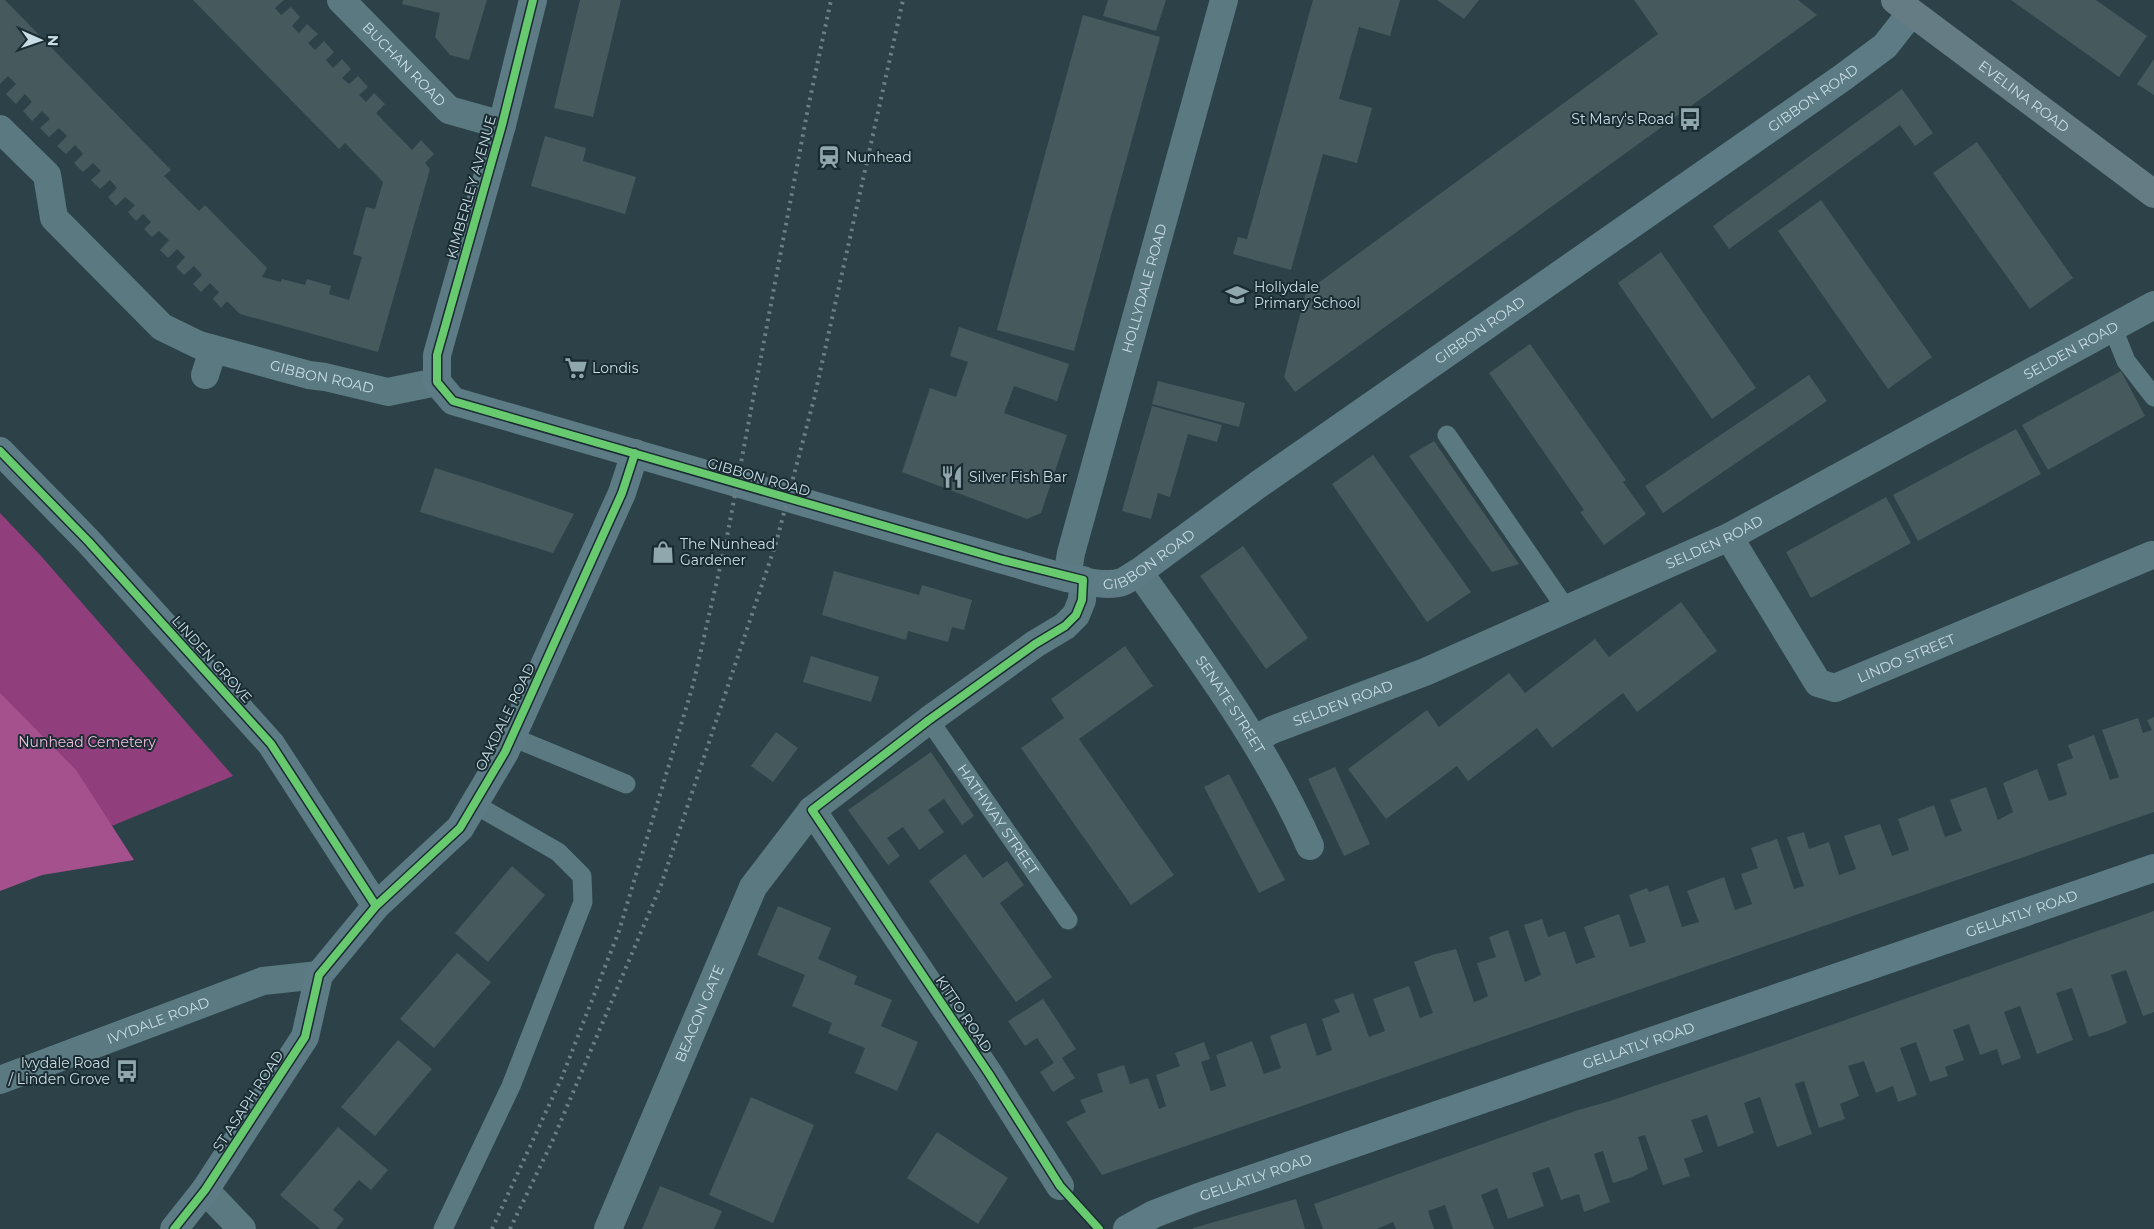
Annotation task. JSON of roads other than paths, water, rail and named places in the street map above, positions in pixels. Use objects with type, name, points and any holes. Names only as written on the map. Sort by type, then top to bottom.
[{"type":"main road","name":"EVELINA ROAD","points":[[1909,4],[2154,194]]},
{"type":"street","name":"BUCHAN ROAD","points":[[341,0],[449,110],[502,126]]},
{"type":"street","name":"KIMBERLEY AVENUE","points":[[437,382],[437,355],[502,126],[533,0]]},
{"type":"street","name":"HOLLYDALE ROAD","points":[[929,720],[1035,644],[1065,626],[1076,615],[1082,600],[1075,579],[1071,553],[1132,324],[1224,0]]},
{"type":"street","name":"GIBBON ROAD","points":[[0,129],[47,174],[54,218],[162,327],[213,350],[309,375],[325,376],[388,392],[437,382],[453,401],[1075,579],[1105,584],[1121,582],[1139,572],[1259,484],[1842,78],[1885,46],[1909,4]]},
{"type":"street","name":"SELDEN ROAD","points":[[1255,739],[1272,730],[1425,672],[1729,537],[2112,326],[2154,305]]},
{"type":"street","points":[[205,375],[213,350]]},
{"type":"street","name":"LINDEN GROVE","points":[[0,450],[88,540],[272,744],[376,906]]},
{"type":"street","name":"OAKDALE ROAD","points":[[319,976],[376,906],[460,828],[512,737],[622,493],[635,453]]},
{"type":"street","name":"LINDO STREET","points":[[1729,537],[1818,683],[1835,688],[2152,555]]},
{"type":"street","name":"SENATE STREET","points":[[1139,572],[1255,739],[1293,807],[1310,846]]},
{"type":"street","name":"BEACON GATE","points":[[608,1229],[753,887],[812,810],[929,720]]},
{"type":"street","name":"KITTO ROAD","points":[[812,810],[989,1074],[1060,1186]]},
{"type":"street","name":"GELLATLY ROAD","points":[[1127,1229],[1154,1214],[1196,1198],[2154,868]]},
{"type":"street","name":"IVYDALE ROAD","points":[[0,1080],[262,981],[319,976]]},
{"type":"street","name":"ST ASAPH ROAD","points":[[174,1229],[205,1190],[305,1037],[319,976]]},
{"type":"street","points":[[205,1190],[242,1229]]},
{"type":"lane","points":[[2112,326],[2126,361],[2154,397]]},
{"type":"lane","points":[[1446,435],[1567,610]]},
{"type":"lane","name":"HATHWAY STREET","points":[[929,720],[1068,920]]},
{"type":"lane","points":[[512,737],[626,784]]},
{"type":"lane","points":[[443,1229],[511,1086],[583,902],[582,876],[558,852],[474,804]]},
{"type":"railway","points":[[492,1229],[562,1077],[619,931],[693,685],[727,537],[808,108],[831,0]]},
{"type":"railway","points":[[510,1229],[552,1142],[661,885],[776,543],[814,399],[903,0]]},
{"type":"place","name":"St Mary's Road","points":[[1690,119]]},
{"type":"place","name":"Nunhead","points":[[829,157]]},
{"type":"place","name":"Hollydale Primary School","points":[[1237,295]]},
{"type":"place","name":"Londis","points":[[576,368]]},
{"type":"place","name":"Silver Fish Bar","points":[[952,477]]},
{"type":"place","name":"The Nunhead Gardener","points":[[663,552]]},
{"type":"place","name":"Ivydale Road / Linden Grove","points":[[127,1071]]},
{"type":"park label","name":"Nunhead Cemetery","points":[[87,742]]}]
